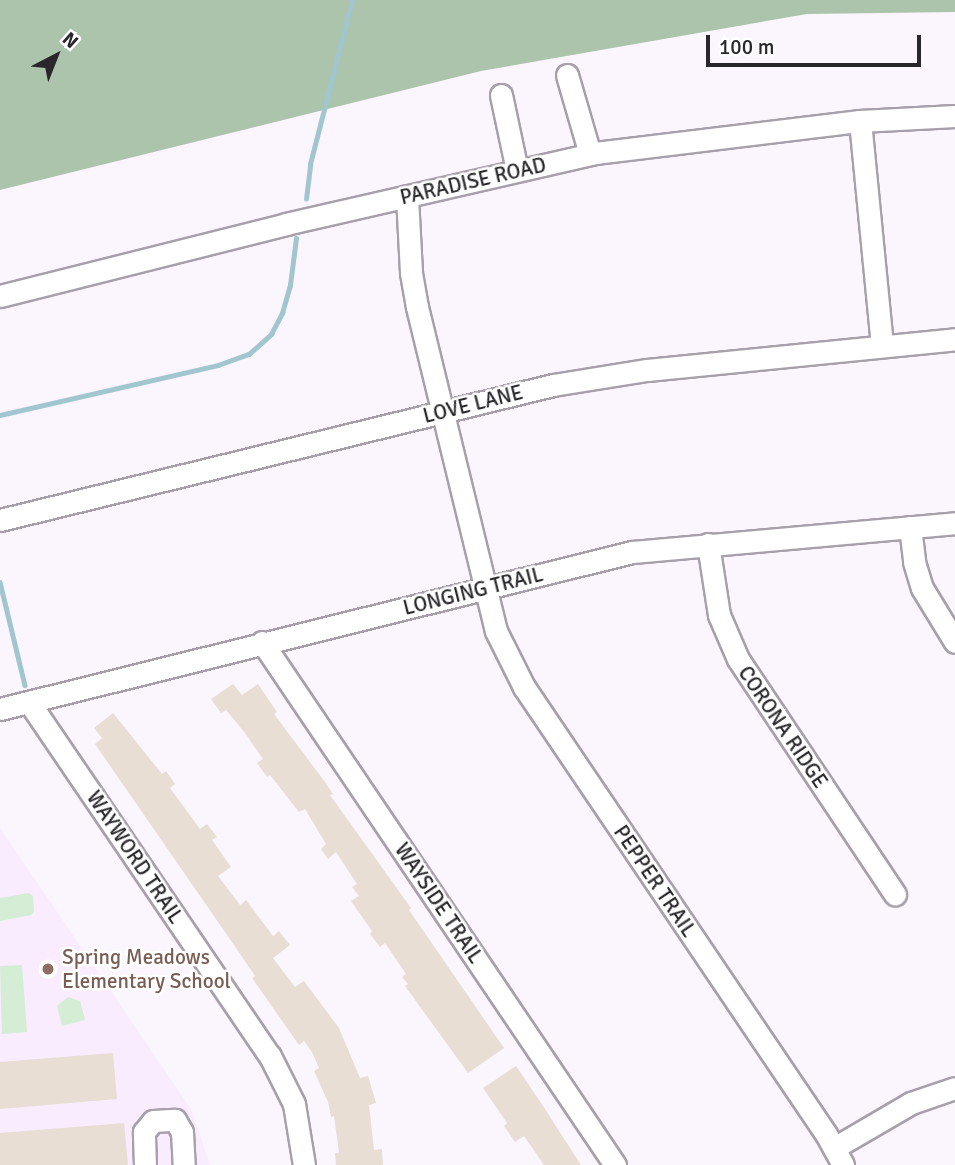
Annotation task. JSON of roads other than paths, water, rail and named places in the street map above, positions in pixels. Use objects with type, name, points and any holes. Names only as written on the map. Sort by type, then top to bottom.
[{"type":"street","points":[[567,75],[590,154]]},
{"type":"street","points":[[501,95],[517,170]]},
{"type":"street","name":"PARADISE ROAD","points":[[0,296],[319,216],[590,154],[860,121],[955,116]]},
{"type":"street","points":[[860,121],[882,345]]},
{"type":"street","name":"PEPPER TRAIL","points":[[407,196],[413,285],[444,411],[452,462],[496,631],[524,687],[839,1156]]},
{"type":"street","name":"LOVE LANE","points":[[0,520],[553,385],[648,370],[955,339]]},
{"type":"street","name":"LONGING TRAIL","points":[[0,709],[632,552],[955,523]]},
{"type":"street","points":[[910,527],[914,562],[922,588],[955,642]]},
{"type":"street","name":"CORONA RIDGE","points":[[708,544],[719,615],[738,659],[895,894]]},
{"type":"street","name":"WAYSIDE TRAIL","points":[[262,642],[615,1165]]},
{"type":"street","name":"WAYWORD TRAIL","points":[[29,702],[270,1055],[294,1104],[304,1165]]},
{"type":"street","points":[[839,1156],[911,1103],[955,1088]]},
{"type":"street","points":[[145,1165],[144,1132],[153,1121],[175,1120],[182,1132],[184,1165]]},
{"type":"waterway","points":[[306,199],[310,164],[352,0]]},
{"type":"waterway","points":[[0,415],[218,365],[249,354],[271,334],[282,313],[290,285],[296,238]]},
{"type":"waterway","points":[[0,582],[25,685]]},
{"type":"place","name":"Spring Meadows Elementary School","points":[[48,969]]}]
